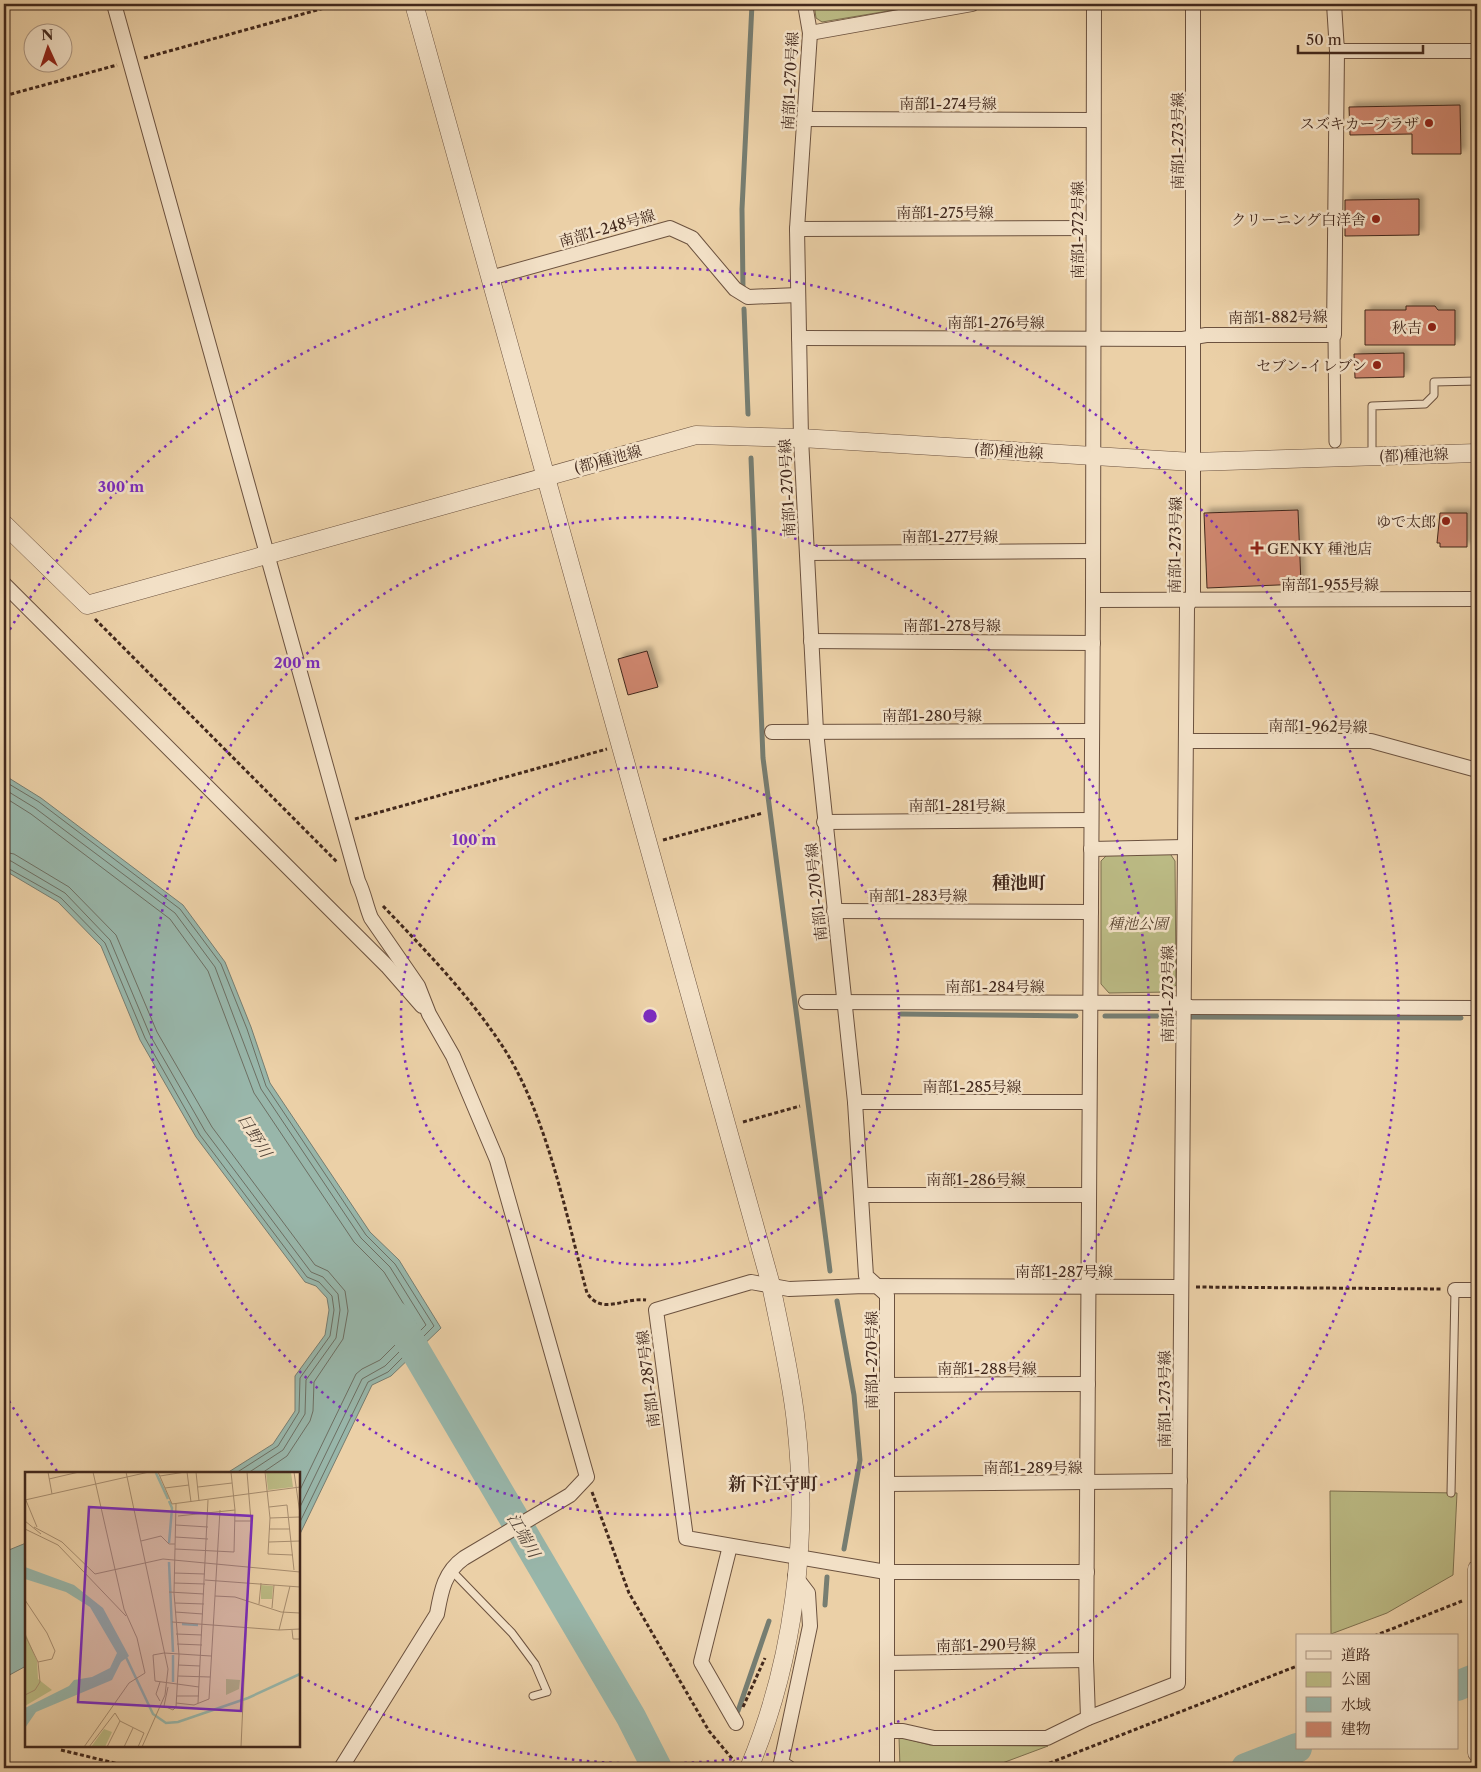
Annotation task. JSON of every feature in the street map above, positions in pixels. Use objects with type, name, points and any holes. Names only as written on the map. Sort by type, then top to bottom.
[{"type":"street","points":[[114,4],[358,881],[371,918],[418,986],[429,1014],[453,1056],[497,1160],[587,1477],[570,1495],[468,1556],[450,1569],[441,1594],[437,1614],[341,1768]]},
{"type":"street","points":[[414,4],[622,745],[725,1126],[771,1285],[786,1358],[796,1422],[800,1488],[799,1558],[783,1664],[760,1741],[744,1766]]},
{"type":"street","name":"南部1-270号線","points":[[805,4],[810,33],[797,229],[801,438],[816,731],[824,822],[855,1102],[866,1276],[888,1296],[887,1768]]},
{"type":"street","points":[[810,33],[972,4]]},
{"type":"street","name":"南部1-272号線","points":[[1088,1718],[1086,1660],[1090,1287],[1089,1102],[1093,643],[1094,4]]},
{"type":"street","name":"南部1-273号線","points":[[888,1730],[903,1731],[934,1738],[1047,1738],[1088,1718],[1178,1683],[1186,607],[1187,600],[1193,594],[1193,4]]},
{"type":"street","name":"南部1-882号線","points":[[1194,337],[1206,335],[1334,335],[1337,51],[1334,4]]},
{"type":"street","points":[[1337,51],[1477,51]]},
{"type":"street","name":"南部1-274号線","points":[[804,119],[1093,120]]},
{"type":"street","name":"南部1-248号線","points":[[490,278],[670,228],[692,238],[735,289],[748,297],[798,295]]},
{"type":"street","name":"南部1-275号線","points":[[797,229],[1093,228]]},
{"type":"street","points":[[1334,335],[1335,442]]},
{"type":"street","name":"南部1-276号線","points":[[799,338],[1194,337]]},
{"type":"street","name":"(都)種池線","points":[[4,524],[87,605],[696,435],[801,438],[1193,462],[1477,453]]},
{"type":"street","name":"南部1-277号線","points":[[807,553],[1093,551]]},
{"type":"street","points":[[4,584],[387,966],[429,1014]]},
{"type":"street","name":"南部1-955号線","points":[[1093,600],[1477,599]]},
{"type":"street","name":"南部1-278号線","points":[[811,640],[1093,643]]},
{"type":"street","name":"南部1-280号線","points":[[772,732],[1092,731]]},
{"type":"street","name":"南部1-962号線","points":[[1186,741],[1371,741],[1477,770]]},
{"type":"street","name":"南部1-281号線","points":[[824,822],[1091,820]]},
{"type":"street","points":[[1091,849],[1184,847]]},
{"type":"street","name":"南部1-283号線","points":[[834,911],[1091,912]]},
{"type":"street","name":"南部1-284号線","points":[[806,1002],[1174,1003],[1183,1005],[1477,1008]]},
{"type":"street","name":"南部1-285号線","points":[[855,1102],[1089,1102]]},
{"type":"street","name":"南部1-286号線","points":[[862,1195],[1089,1195]]},
{"type":"street","name":"南部1-287号線","points":[[1087,1572],[886,1572],[686,1538],[656,1310],[751,1282],[789,1289],[878,1286],[1180,1287]]},
{"type":"street","points":[[1455,1290],[1477,1290]]},
{"type":"street","name":"南部1-288号線","points":[[887,1385],[1088,1384]]},
{"type":"street","name":"南部1-289号線","points":[[887,1484],[1180,1481]]},
{"type":"street","points":[[730,1546],[701,1662],[736,1723]]},
{"type":"street","points":[[1477,1569],[1477,1753]]},
{"type":"street","points":[[785,1766],[810,1626],[808,1592],[795,1576]]},
{"type":"street","name":"南部1-290号線","points":[[887,1663],[1086,1660]]},
{"type":"lane","points":[[1372,456],[1372,406],[1425,404],[1434,395],[1434,382],[1477,381]]},
{"type":"lane","points":[[1451,1493],[1455,1290]]},
{"type":"lane","points":[[450,1569],[512,1633],[535,1664],[547,1692],[533,1696]]},
{"type":"path","points":[[4,96],[339,4]]},
{"type":"path","points":[[342,822],[622,745]]},
{"type":"path","points":[[648,844],[763,813]]},
{"type":"path","points":[[725,1126],[800,1106]]},
{"type":"path","points":[[1180,1287],[1455,1290]]},
{"type":"path","points":[[587,1477],[629,1593],[709,1731],[731,1759],[744,1766]]},
{"type":"path","points":[[1379,1634],[1477,1596]]},
{"type":"path","points":[[736,1723],[768,1652]]},
{"type":"path","points":[[1037,1768],[1296,1666]]},
{"type":"path","points":[[61,1750],[134,1768]]},
{"type":"green space","points":[[814,4],[900,4],[900,9],[822,22],[816,18]]},
{"type":"green space","name":"種池公園","points":[[1169,852],[1175,861],[1176,985],[1169,992],[1109,993],[1101,984],[1101,861],[1109,853]]},
{"type":"green space","points":[[1330,1491],[1457,1493],[1453,1575],[1387,1613],[1331,1634]]},
{"type":"green space","points":[[899,1737],[930,1745],[1048,1746],[989,1768],[900,1768]]},
{"type":"water","name":"日野川","points":[[4,775],[41,798],[183,905],[225,962],[251,1027],[270,1083],[370,1232],[399,1260],[441,1328],[391,1376],[372,1385],[300,1534],[300,1472],[229,1472],[273,1444],[295,1411],[295,1376],[325,1335],[329,1310],[327,1298],[316,1286],[305,1282],[196,1137],[140,1040],[101,946],[58,902],[4,870]]},
{"type":"water","points":[[25,1543],[25,1667],[4,1678],[4,1552]]},
{"type":"building","points":[[1460,105],[1461,154],[1412,154],[1412,134],[1350,135],[1349,107]]},
{"type":"building","points":[[1419,199],[1419,235],[1345,236],[1345,200]]},
{"type":"building","points":[[1406,306],[1435,306],[1438,310],[1455,310],[1455,345],[1365,345],[1365,310],[1406,310]]},
{"type":"building","points":[[1404,353],[1404,377],[1355,378],[1354,354]]},
{"type":"building","points":[[1298,510],[1301,584],[1207,588],[1204,513]]},
{"type":"building","points":[[1440,513],[1467,513],[1467,547],[1440,547],[1440,543],[1437,543]]},
{"type":"building","points":[[647,651],[658,687],[628,695],[618,659]]},
{"type":"waterway","points":[[743,290],[742,209],[752,4]]},
{"type":"waterway","points":[[744,309],[748,414]]},
{"type":"waterway","points":[[751,458],[763,758],[830,1271]]},
{"type":"waterway","points":[[901,1014],[1076,1016]]},
{"type":"waterway","points":[[1105,1016],[1168,1016]]},
{"type":"waterway","points":[[1191,1017],[1461,1018]]},
{"type":"waterway","points":[[837,1301],[854,1395],[860,1460],[844,1549]]},
{"type":"waterway","name":"江端川","points":[[395,1316],[631,1717],[657,1768]]},
{"type":"waterway","points":[[825,1605],[827,1577]]},
{"type":"waterway","points":[[738,1711],[769,1621]]},
{"type":"waterway","name":"江端川","points":[[1458,1686],[1477,1678]]},
{"type":"waterway","name":"江端川","points":[[1246,1768],[1296,1748]]},
{"type":"place","name":"スズキカープラザ","points":[[1429,123]]},
{"type":"place","name":"クリーニング白洋舎","points":[[1376,219]]},
{"type":"place","name":"秋吉","points":[[1432,327]]},
{"type":"place","name":"セブン-イレブン","points":[[1377,365]]},
{"type":"place","name":"ゆで太郎","points":[[1446,521]]},
{"type":"place","name":"GENKY 種池店","points":[[1257,548]]},
{"type":"district","name":"種池町","points":[[1019,883]]},
{"type":"district","name":"新下江守町","points":[[773,1484]]}]
